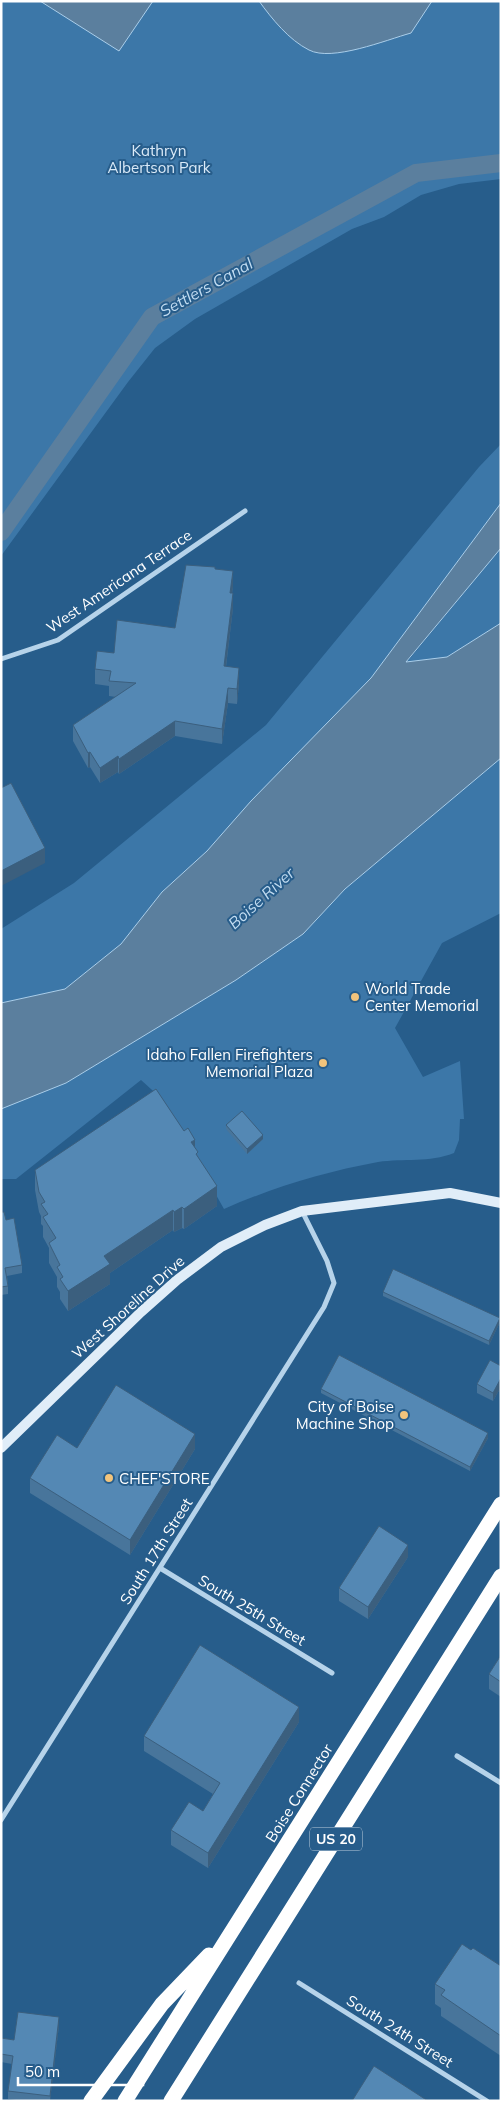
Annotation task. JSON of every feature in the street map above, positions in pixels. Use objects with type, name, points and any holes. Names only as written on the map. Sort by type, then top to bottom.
[{"type":"highway","name":"Boise Connector","points":[[125,2101],[501,1504]]},
{"type":"highway","name":"US 20","points":[[172,2101],[501,1576]]},
{"type":"highway","points":[[91,2101],[162,2004],[231,1932]]},
{"type":"main road","name":"West Shoreline Drive","points":[[1,1448],[176,1280],[221,1247],[265,1225],[302,1211],[450,1193],[501,1204]]},
{"type":"street","name":"West Americana Terrace","points":[[1,659],[58,640],[245,511]]},
{"type":"street","name":"South 17th Street","points":[[1,1820],[318,1318],[334,1283],[327,1261],[302,1211]]},
{"type":"street","name":"South 25th Street","points":[[160,1568],[332,1673]]},
{"type":"street","points":[[457,1756],[501,1783]]},
{"type":"street","name":"South 24th Street","points":[[299,1982],[487,2101]]},
{"type":"green space","name":"Kathryn Albertson Park","points":[[1,1],[501,1],[501,179],[459,184],[421,195],[384,217],[352,229],[195,319],[155,348],[1,556]]},
{"type":"green space","points":[[501,444],[501,503],[371,678],[207,851],[162,892],[121,944],[65,989],[1,1003],[1,929],[74,883],[266,725],[479,467]]},
{"type":"green space","points":[[501,548],[501,623],[447,657],[406,663]]},
{"type":"green space","points":[[501,758],[501,913],[442,943],[395,1028],[423,1077],[460,1061],[464,1119],[460,1119],[459,1140],[454,1153],[435,1158],[378,1162],[338,1170],[280,1187],[224,1209],[162,1099],[141,1080],[16,1179],[1,1179],[1,1108],[66,1083],[236,980],[303,934],[345,889]]},
{"type":"water","points":[[40,1],[153,1],[119,51]]},
{"type":"water","points":[[259,1],[432,1],[411,33],[359,49],[345,52],[319,53],[302,46],[288,35]]},
{"type":"water","name":"Boise River","points":[[501,503],[501,548],[406,662],[447,657],[501,623],[501,758],[345,889],[303,934],[236,980],[66,1083],[1,1109],[1,1003],[65,989],[121,944],[162,892],[207,851],[251,801],[371,678]]},
{"type":"building","points":[[186,565],[215,567],[215,569],[233,571],[230,593],[233,593],[224,666],[239,668],[237,689],[228,688],[222,729],[175,721],[119,759],[118,756],[100,768],[90,752],[88,753],[73,725],[136,683],[109,681],[111,671],[95,669],[97,651],[114,653],[117,620],[175,628]]},
{"type":"building","points":[[11,783],[45,848],[1,871],[1,788]]},
{"type":"building","points":[[156,1089],[184,1131],[188,1128],[195,1140],[191,1142],[198,1152],[196,1154],[217,1186],[184,1209],[182,1207],[174,1212],[173,1210],[104,1256],[110,1264],[68,1291],[60,1279],[63,1277],[57,1267],[60,1265],[49,1243],[56,1238],[43,1217],[48,1214],[41,1204],[45,1202],[39,1192],[35,1170]]},
{"type":"building","points":[[242,1111],[263,1135],[247,1149],[226,1125]]},
{"type":"building","points":[[1,1212],[4,1212],[6,1220],[14,1218],[22,1265],[5,1268],[8,1286],[1,1287]]},
{"type":"building","points":[[393,1269],[500,1318],[489,1341],[383,1292]]},
{"type":"building","name":"City of Boise Machine Shop","points":[[339,1355],[488,1433],[470,1467],[321,1389]]},
{"type":"building","points":[[490,1360],[501,1366],[501,1378],[493,1393],[477,1384]]},
{"type":"building","name":"CHEF'STORE","points":[[116,1385],[195,1434],[130,1540],[30,1478],[57,1435],[77,1448]]},
{"type":"building","points":[[379,1526],[408,1545],[368,1607],[339,1588]]},
{"type":"building","points":[[200,1645],[299,1707],[208,1853],[171,1830],[189,1802],[203,1811],[220,1783],[144,1736]]},
{"type":"building","points":[[501,1655],[501,1682],[489,1674]]},
{"type":"building","points":[[462,1944],[471,1950],[473,1948],[501,1966],[501,2036],[441,1995],[445,1990],[435,1984]]},
{"type":"building","points":[[18,2012],[59,2017],[50,2096],[8,2091],[13,2056],[1,2054],[1,2038],[14,2040]]},
{"type":"building","points":[[374,2066],[428,2101],[352,2101]]},
{"type":"waterway","name":"Settlers Canal","points":[[1,532],[152,317],[416,173],[501,163]]},
{"type":"place","name":"World Trade Center Memorial","points":[[355,997]]},
{"type":"place","name":"Idaho Fallen Firefighters Memorial Plaza","points":[[323,1063]]},
{"type":"place","name":"City of Boise Machine Shop","points":[[404,1415]]},
{"type":"place","name":"CHEF'STORE","points":[[109,1478]]}]
